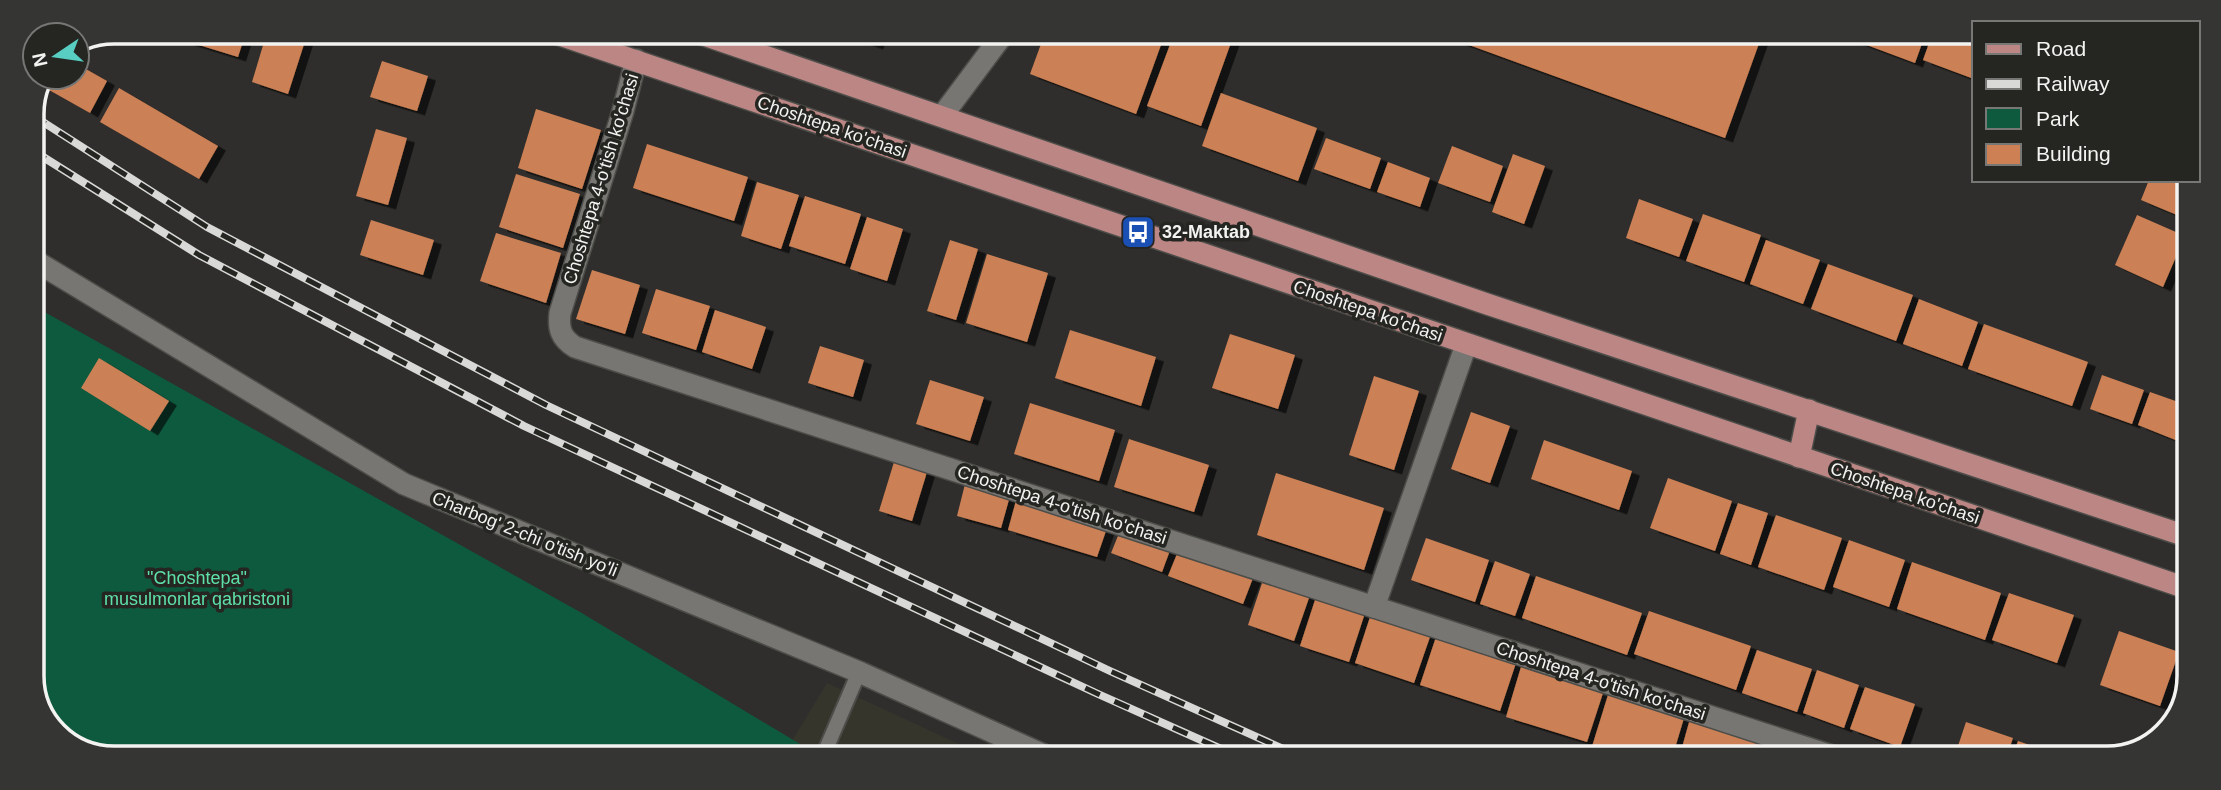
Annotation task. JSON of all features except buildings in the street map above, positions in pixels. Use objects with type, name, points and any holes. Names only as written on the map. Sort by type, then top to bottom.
[{"type":"main road","name":"Choshtepa ko'chasi","points":[[587,44],[2177,585]]},
{"type":"main road","points":[[730,44],[1487,304],[2177,533]]},
{"type":"main road","points":[[1799,457],[1809,410]]},
{"type":"street","points":[[942,116],[995,44]]},
{"type":"street","name":"Choshtepa 4-o'tish ko'chasi","points":[[636,60],[624,111],[560,313],[559,327],[565,340],[589,351],[1801,746]]},
{"type":"street","name":"Charbog' 2-chi o'tish yo'li","points":[[44,267],[404,484],[859,672],[1024,746]]},
{"type":"street","points":[[1374,607],[1466,345]]},
{"type":"lane","points":[[827,746],[859,672]]},
{"type":"shaded area","points":[[827,683],[963,746],[789,746]]},
{"type":"green space","name":"\"Choshtepa\" musulmonlar qabristoni","points":[[44,312],[580,612],[800,744],[105,746],[79,737],[58,719],[47,699],[44,681]]},
{"type":"railway","points":[[44,123],[207,227],[546,405],[1110,671],[1277,746]]},
{"type":"railway","points":[[44,158],[199,255],[524,426],[1214,746]]},
{"type":"place","name":"32-Maktab","points":[[1138,232]]}]
